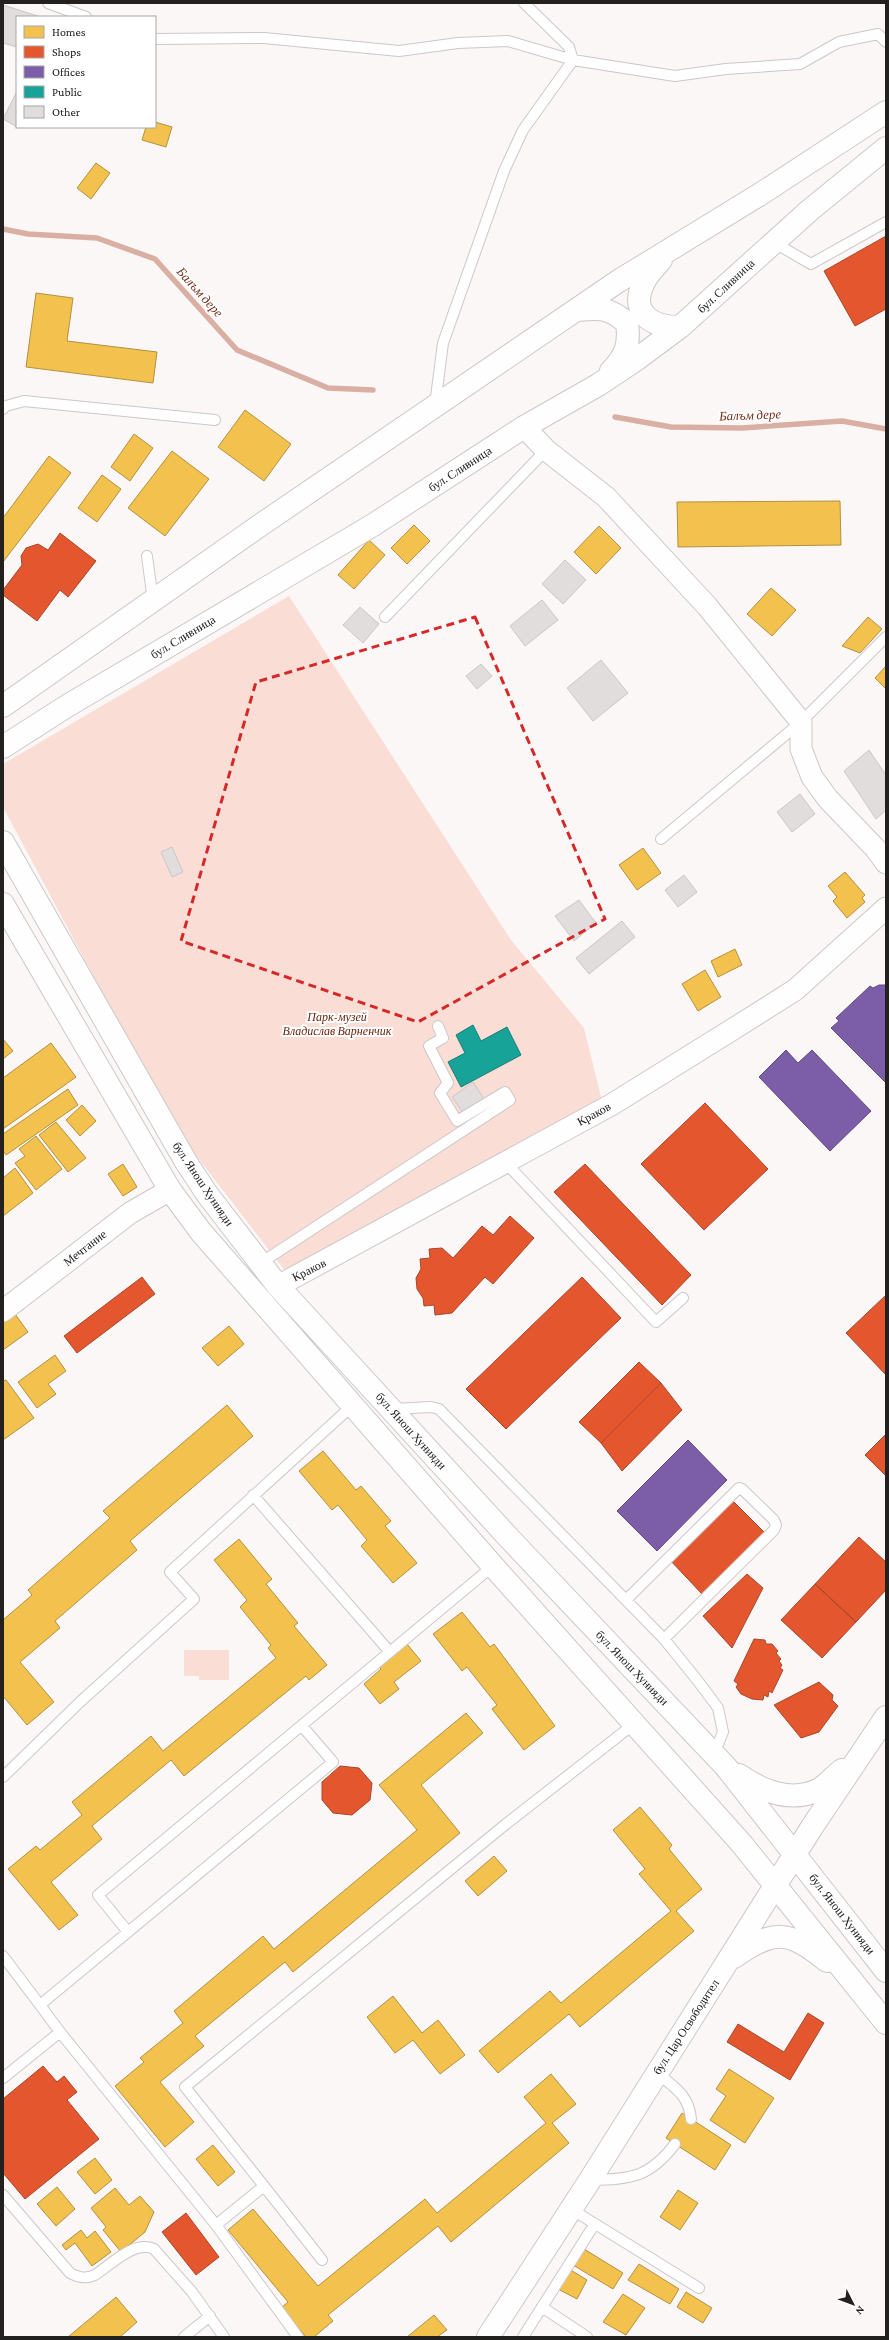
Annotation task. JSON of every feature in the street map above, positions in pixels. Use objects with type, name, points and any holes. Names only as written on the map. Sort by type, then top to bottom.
[{"type":"main road","points":[[3,706],[153,601],[578,310],[669,250],[759,195],[886,112]]},
{"type":"main road","name":"бул. Сливница","points":[[3,747],[67,706],[373,525],[524,427],[598,385],[658,345],[680,327],[773,242],[886,148]]},
{"type":"main road","points":[[669,250],[645,279],[639,297],[640,309],[652,323],[665,327],[680,327]]},
{"type":"main road","points":[[578,310],[602,308],[615,313],[627,323],[629,345],[619,363],[598,385]]},
{"type":"main road","name":"бул. Янош Хунияди","points":[[3,842],[186,1162],[206,1194],[260,1264],[278,1286],[514,1544],[720,1760],[886,1971]]},
{"type":"main road","points":[[3,904],[170,1190],[206,1238],[493,1566],[776,1884],[886,2023]]},
{"type":"main road","name":"бул. Цар Освободител","points":[[488,2337],[590,2180],[795,1854],[860,1754],[886,1718]]},
{"type":"main road","points":[[720,1760],[758,1788],[776,1794],[799,1794],[818,1790],[860,1754]]},
{"type":"main road","points":[[729,1960],[755,1942],[786,1936],[800,1941],[817,1952],[849,1978]]},
{"type":"street","points":[[524,427],[546,450],[606,497],[707,606],[801,722],[801,749],[812,777],[828,799],[876,848],[886,863]]},
{"type":"street","name":"Краков","points":[[278,1286],[611,1105],[796,990],[886,908]]},
{"type":"street","name":"Мечтание","points":[[3,1311],[130,1213],[170,1190]]},
{"type":"lane","points":[[48,3],[83,16]]},
{"type":"lane","points":[[524,3],[569,47],[573,60]]},
{"type":"lane","points":[[156,39],[264,38],[399,51],[458,43],[508,41],[573,60],[675,76],[726,69],[800,64],[839,42],[878,34],[886,42]]},
{"type":"lane","points":[[435,407],[443,343],[504,171],[523,130],[573,60]]},
{"type":"lane","points":[[773,242],[811,264],[886,222]]},
{"type":"lane","points":[[3,409],[6,406],[24,401],[215,420]]},
{"type":"lane","points":[[385,617],[546,450]]},
{"type":"lane","points":[[147,556],[153,601]]},
{"type":"lane","points":[[661,839],[801,722],[886,637]]},
{"type":"lane","points":[[260,1264],[510,1100],[505,1092],[458,1121],[440,1093],[448,1084],[429,1046],[443,1038],[438,1026]]},
{"type":"lane","points":[[505,1162],[656,1322],[683,1298]]},
{"type":"lane","points":[[3,1777],[80,1702],[194,1598],[170,1572],[353,1405]]},
{"type":"lane","points":[[391,1409],[431,1406],[440,1409],[664,1639],[718,1708],[723,1732],[720,1760]]},
{"type":"lane","points":[[626,1600],[739,1488],[742,1489],[774,1520],[776,1525],[774,1530],[664,1639]]},
{"type":"lane","points":[[253,1495],[390,1652]]},
{"type":"lane","points":[[128,1932],[98,1895],[493,1566]]},
{"type":"lane","points":[[322,2260],[185,2086],[506,1824],[634,1724]]},
{"type":"lane","points":[[40,2005],[333,1762],[302,1726]]},
{"type":"lane","points":[[3,1956],[60,2032],[216,2225],[298,2337]]},
{"type":"lane","points":[[3,2078],[60,2032]]},
{"type":"lane","points":[[657,2073],[686,2099],[690,2106],[691,2119]]},
{"type":"lane","points":[[590,2180],[620,2179],[648,2171],[662,2162],[675,2144]]},
{"type":"lane","points":[[216,2225],[264,2186]]},
{"type":"lane","points":[[3,2195],[70,2273],[76,2276],[89,2278],[136,2247],[148,2246],[160,2253],[210,2316],[224,2337]]},
{"type":"lane","points":[[571,2209],[594,2225],[699,2288]]},
{"type":"lane","points":[[523,2337],[594,2225]]},
{"type":"lane","points":[[542,2307],[587,2337]]},
{"type":"lane","points":[[184,2337],[210,2316]]},
{"type":"highlighted area","points":[[475,617],[605,919],[418,1022],[181,941],[256,682]]},
{"type":"green space","name":"Парк-музей Владислав Варненчик","points":[[289,596],[511,940],[584,1028],[602,1101],[285,1271],[178,1132],[3,807],[3,764]]},
{"type":"green space","points":[[184,1650],[229,1650],[229,1680],[199,1680],[199,1676],[184,1676]]},
{"type":"building: Homes","points":[[156,122],[172,127],[166,147],[142,140],[146,128],[156,128]]},
{"type":"building: Homes","points":[[96,163],[110,173],[91,199],[77,188]]},
{"type":"building: Homes","points":[[36,293],[73,298],[67,341],[157,352],[153,383],[26,367]]},
{"type":"building: Homes","points":[[245,410],[291,444],[264,481],[218,447]]},
{"type":"building: Homes","points":[[134,434],[153,448],[130,481],[111,467]]},
{"type":"building: Homes","points":[[172,451],[209,479],[165,536],[128,508]]},
{"type":"building: Homes","points":[[49,456],[71,473],[3,562],[3,518]]},
{"type":"building: Homes","points":[[102,475],[121,489],[97,522],[78,508]]},
{"type":"building: Homes","points":[[840,501],[841,545],[678,547],[677,502]]},
{"type":"building: Homes","points":[[414,525],[430,541],[407,564],[391,548]]},
{"type":"building: Homes","points":[[599,526],[621,548],[596,574],[574,552]]},
{"type":"building: Homes","points":[[369,540],[385,555],[354,589],[338,575]]},
{"type":"building: Homes","points":[[771,588],[796,610],[772,636],[747,614]]},
{"type":"building: Homes","points":[[868,617],[882,629],[860,653],[842,646]]},
{"type":"building: Homes","points":[[886,666],[886,686],[885,688],[875,678]]},
{"type":"building: Homes","points":[[643,848],[661,873],[637,890],[619,865]]},
{"type":"building: Homes","points":[[845,872],[865,895],[862,898],[865,902],[847,918],[833,901],[837,897],[828,886]]},
{"type":"building: Homes","points":[[735,949],[742,965],[718,977],[711,961]]},
{"type":"building: Homes","points":[[705,970],[721,997],[698,1011],[682,984]]},
{"type":"building: Homes","points":[[3,1039],[13,1051],[3,1059]]},
{"type":"building: Homes","points":[[51,1043],[76,1077],[3,1129],[3,1078]]},
{"type":"building: Homes","points":[[68,1089],[78,1105],[6,1155],[3,1151],[3,1134]]},
{"type":"building: Homes","points":[[82,1105],[96,1121],[80,1136],[66,1120]]},
{"type":"building: Homes","points":[[56,1122],[86,1158],[68,1172],[39,1135]]},
{"type":"building: Homes","points":[[36,1136],[62,1169],[36,1190],[15,1163],[25,1156],[19,1149]]},
{"type":"building: Homes","points":[[123,1164],[137,1187],[123,1196],[108,1174]]},
{"type":"building: Homes","points":[[15,1168],[33,1193],[3,1216],[3,1178]]},
{"type":"building: Homes","points":[[15,1314],[28,1332],[3,1350],[3,1323]]},
{"type":"building: Homes","points":[[229,1326],[244,1344],[218,1366],[202,1348]]},
{"type":"building: Homes","points":[[55,1355],[66,1371],[48,1384],[56,1394],[37,1408],[18,1382]]},
{"type":"building: Homes","points":[[6,1380],[34,1418],[3,1440],[3,1381]]},
{"type":"building: Homes","points":[[227,1405],[253,1436],[130,1541],[137,1550],[55,1621],[60,1628],[20,1662],[54,1702],[27,1725],[3,1696],[3,1620],[32,1595],[28,1590],[110,1518],[103,1511]]},
{"type":"building: Homes","points":[[323,1451],[356,1490],[361,1486],[391,1521],[385,1526],[417,1563],[393,1583],[361,1546],[367,1540],[338,1505],[332,1510],[299,1471]]},
{"type":"building: Homes","points":[[239,1539],[272,1579],[266,1584],[298,1623],[294,1626],[327,1665],[309,1680],[306,1676],[184,1776],[171,1760],[92,1826],[102,1839],[51,1882],[78,1915],[59,1930],[8,1869],[36,1846],[40,1850],[82,1815],[72,1802],[151,1736],[163,1751],[276,1658],[268,1648],[271,1645],[240,1607],[247,1600],[214,1560]]},
{"type":"building: Homes","points":[[462,1612],[490,1647],[494,1644],[555,1726],[524,1750],[492,1709],[497,1705],[467,1667],[462,1671],[433,1634]]},
{"type":"building: Homes","points":[[407,1644],[421,1661],[394,1682],[399,1689],[380,1704],[364,1684],[381,1669],[379,1667]]},
{"type":"building: Homes","points":[[466,1713],[483,1733],[421,1785],[460,1833],[293,1972],[285,1962],[195,2036],[204,2046],[160,2082],[194,2122],[165,2147],[115,2086],[144,2062],[140,2058],[183,2023],[174,2011],[263,1936],[274,1949],[417,1830],[379,1785]]},
{"type":"building: Homes","points":[[640,1807],[672,1845],[669,1849],[702,1889],[676,1911],[694,1931],[580,2027],[569,2014],[498,2073],[479,2051],[550,1991],[561,2003],[671,1911],[639,1874],[645,1869],[613,1830]]},
{"type":"building: Homes","points":[[494,1856],[507,1871],[478,1896],[465,1881]]},
{"type":"building: Homes","points":[[393,1996],[422,2033],[438,2020],[465,2055],[440,2074],[413,2040],[395,2053],[367,2017]]},
{"type":"building: Homes","points":[[729,2069],[774,2098],[745,2143],[710,2120],[726,2096],[716,2089]]},
{"type":"building: Homes","points":[[551,2074],[576,2104],[552,2123],[569,2143],[451,2242],[438,2226],[328,2315],[333,2321],[314,2337],[306,2337],[281,2308],[288,2302],[228,2230],[253,2209],[318,2286],[425,2199],[437,2213],[546,2123],[524,2097]]},
{"type":"building: Homes","points":[[682,2113],[731,2145],[715,2170],[666,2138]]},
{"type":"building: Homes","points":[[213,2145],[235,2172],[218,2186],[196,2159]]},
{"type":"building: Homes","points":[[95,2158],[112,2180],[95,2194],[77,2172]]},
{"type":"building: Homes","points":[[57,2187],[75,2209],[56,2226],[37,2204]]},
{"type":"building: Homes","points":[[115,2188],[129,2205],[140,2196],[154,2212],[145,2232],[121,2252],[103,2230],[106,2227],[91,2208]]},
{"type":"building: Homes","points":[[678,2190],[698,2203],[680,2230],[660,2217]]},
{"type":"building: Homes","points":[[81,2230],[87,2238],[95,2231],[111,2252],[92,2266],[75,2243],[66,2250],[62,2245]]},
{"type":"building: Homes","points":[[584,2249],[623,2273],[613,2289],[573,2265]]},
{"type":"building: Homes","points":[[639,2264],[679,2289],[670,2304],[628,2280]]},
{"type":"building: Homes","points":[[569,2269],[587,2280],[577,2299],[556,2288]]},
{"type":"building: Homes","points":[[686,2292],[712,2308],[703,2323],[677,2307]]},
{"type":"building: Homes","points":[[623,2294],[645,2308],[626,2335],[603,2322]]},
{"type":"building: Homes","points":[[116,2297],[137,2322],[120,2337],[68,2337]]},
{"type":"building: Homes","points":[[434,2315],[447,2330],[437,2337],[407,2337]]},
{"type":"building: Shops","points":[[886,236],[886,309],[855,326],[824,271]]},
{"type":"building: Shops","points":[[60,533],[96,561],[68,597],[60,590],[37,621],[3,595],[3,590],[22,565],[21,556],[26,548],[38,544],[48,550]]},
{"type":"building: Shops","points":[[705,1103],[768,1169],[704,1230],[641,1164]]},
{"type":"building: Shops","points":[[585,1164],[691,1275],[662,1305],[554,1192]]},
{"type":"building: Shops","points":[[510,1216],[534,1238],[493,1284],[485,1277],[452,1313],[435,1315],[434,1305],[424,1306],[423,1298],[417,1289],[416,1278],[421,1269],[420,1259],[430,1258],[429,1249],[442,1248],[453,1258],[482,1226],[493,1235]]},
{"type":"building: Shops","points":[[142,1277],[155,1294],[77,1353],[64,1336]]},
{"type":"building: Shops","points":[[582,1277],[621,1318],[506,1429],[466,1389]]},
{"type":"building: Shops","points":[[886,1295],[886,1375],[846,1333]]},
{"type":"building: Shops","points":[[639,1362],[661,1383],[601,1443],[579,1422]]},
{"type":"building: Shops","points":[[661,1383],[682,1410],[622,1471],[601,1443]]},
{"type":"building: Shops","points":[[886,1434],[886,1476],[865,1455]]},
{"type":"building: Shops","points":[[732,1500],[765,1533],[702,1594],[670,1560]]},
{"type":"building: Shops","points":[[859,1537],[886,1562],[886,1590],[856,1622],[815,1584]]},
{"type":"building: Shops","points":[[747,1574],[763,1588],[732,1648],[703,1616]]},
{"type":"building: Shops","points":[[815,1584],[856,1622],[822,1658],[781,1620]]},
{"type":"building: Shops","points":[[754,1639],[765,1640],[766,1644],[772,1644],[778,1651],[776,1653],[781,1659],[779,1661],[782,1665],[780,1668],[783,1670],[772,1693],[769,1691],[768,1697],[764,1695],[763,1700],[752,1699],[741,1694],[736,1687],[738,1684],[734,1681]]},
{"type":"building: Shops","points":[[819,1682],[833,1695],[832,1700],[838,1706],[819,1732],[801,1738],[774,1705]]},
{"type":"building: Shops","points":[[340,1766],[359,1768],[372,1783],[370,1800],[352,1815],[333,1813],[322,1800],[322,1782]]},
{"type":"building: Shops","points":[[808,2013],[824,2023],[790,2080],[727,2042],[738,2024],[784,2052]]},
{"type":"building: Shops","points":[[43,2066],[57,2082],[64,2076],[77,2092],[67,2100],[99,2139],[25,2199],[3,2173],[3,2099]]},
{"type":"building: Shops","points":[[186,2213],[219,2257],[196,2275],[162,2232]]},
{"type":"building: Offices","points":[[879,985],[886,985],[886,1083],[831,1028],[839,1021],[836,1018],[870,986],[873,988]]},
{"type":"building: Offices","points":[[786,1050],[798,1063],[812,1050],[871,1111],[830,1151],[759,1077]]},
{"type":"building: Offices","points":[[688,1440],[727,1480],[657,1551],[617,1511]]},
{"type":"building: Public","points":[[473,1025],[481,1041],[507,1027],[521,1055],[461,1087],[448,1062],[465,1053],[456,1035]]},
{"type":"building: Other","points":[[3,5],[38,16],[16,16],[16,47],[3,43]]},
{"type":"building: Other","points":[[16,93],[16,126],[3,119]]},
{"type":"building: Other","points":[[565,560],[586,580],[563,604],[542,584]]},
{"type":"building: Other","points":[[542,600],[558,620],[525,646],[510,626]]},
{"type":"building: Other","points":[[360,607],[379,624],[363,643],[343,625]]},
{"type":"building: Other","points":[[601,660],[628,693],[593,721],[567,688]]},
{"type":"building: Other","points":[[481,664],[492,676],[477,689],[466,676]]},
{"type":"building: Other","points":[[869,750],[886,775],[886,810],[876,819],[844,771]]},
{"type":"building: Other","points":[[800,794],[815,814],[792,832],[777,812]]},
{"type":"building: Other","points":[[172,847],[183,872],[172,877],[161,852]]},
{"type":"building: Other","points":[[684,875],[697,892],[678,907],[665,890]]},
{"type":"building: Other","points":[[579,900],[596,923],[574,941],[555,916]]},
{"type":"building: Other","points":[[622,921],[635,937],[589,974],[576,958]]},
{"type":"building: Other","points":[[473,1082],[484,1099],[463,1113],[452,1097]]},
{"type":"waterway","name":"Балъм дере","points":[[3,229],[28,234],[97,238],[155,259],[237,350],[328,388],[373,390]]},
{"type":"waterway","name":"Балъм дере","points":[[615,417],[671,427],[742,428],[842,421],[886,429]]}]
